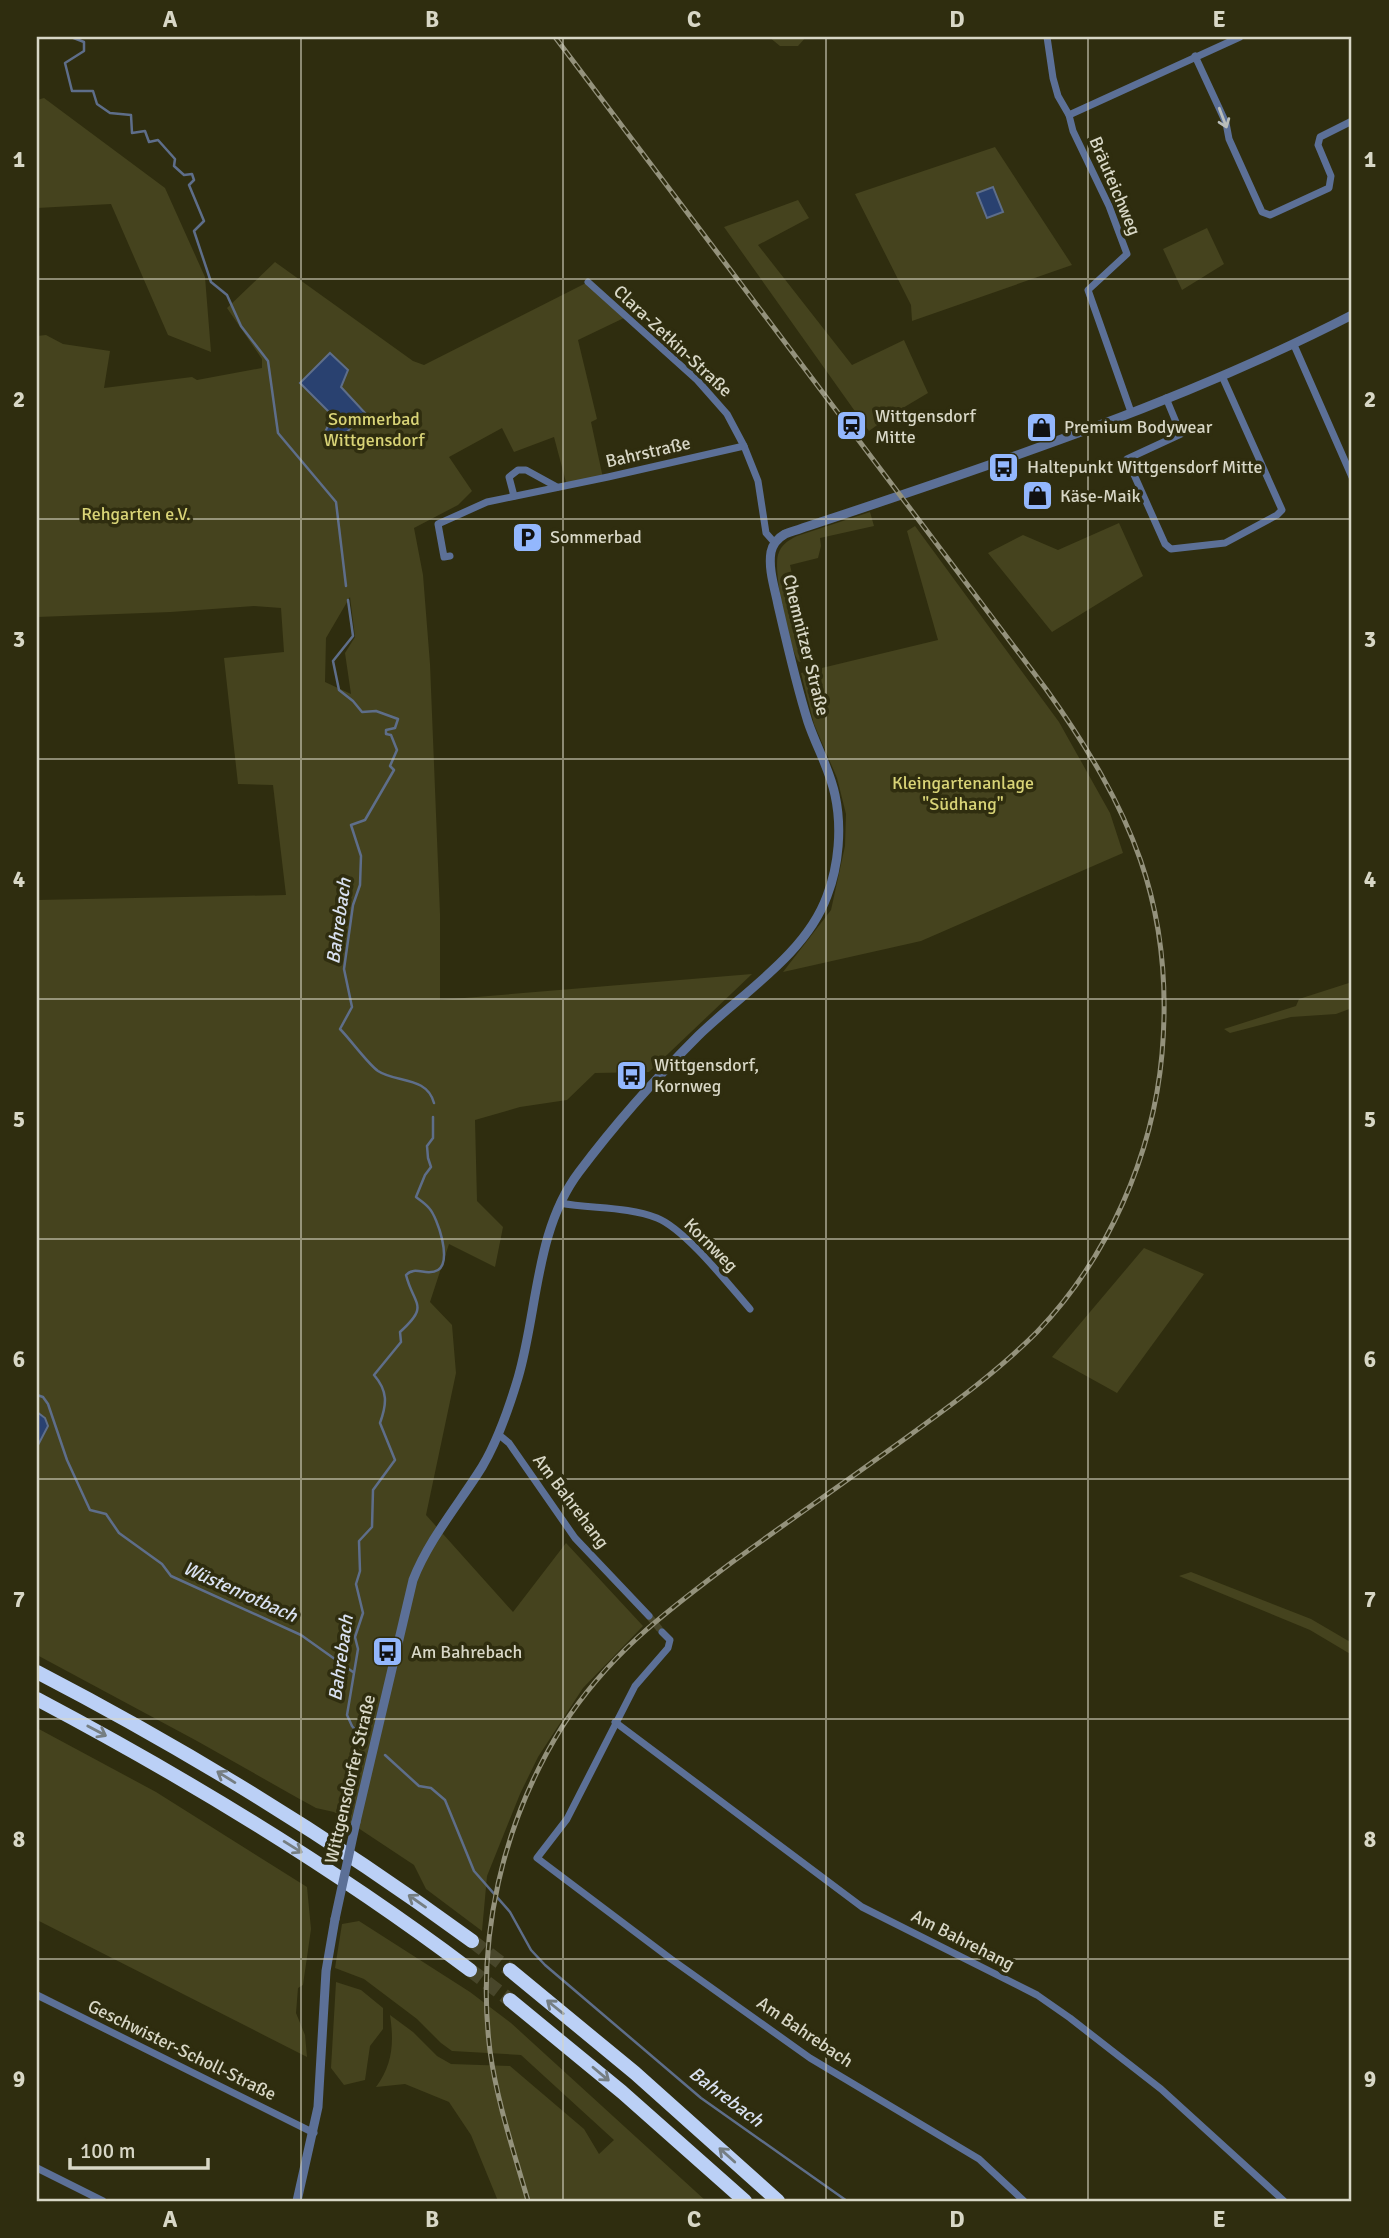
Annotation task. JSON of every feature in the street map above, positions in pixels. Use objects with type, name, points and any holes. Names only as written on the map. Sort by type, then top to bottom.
[{"type":"highway","points":[[37,1672],[216,1771],[365,1865],[472,1941]]},
{"type":"highway","points":[[37,1699],[140,1754],[291,1845],[356,1887],[470,1970]]},
{"type":"highway","points":[[510,1970],[635,2073],[778,2201]]},
{"type":"highway","points":[[510,2000],[622,2092],[745,2201]]},
{"type":"street","name":"Bräuteichweg","points":[[1047,37],[1058,96],[1109,206],[1126,254],[1088,290],[1131,412]]},
{"type":"street","points":[[1069,115],[1240,37]]},
{"type":"street","points":[[1195,56],[1226,123],[1228,139],[1262,212],[1270,215],[1329,188],[1331,176],[1318,145],[1320,137],[1352,121]]},
{"type":"street","name":"Clara-Zetkin-Straße","points":[[588,282],[697,380],[727,414],[758,481],[766,533],[774,542]]},
{"type":"street","points":[[774,542],[785,534],[940,482],[1223,376],[1294,345],[1352,314]]},
{"type":"street","points":[[1294,345],[1352,477]]},
{"type":"street","points":[[1166,398],[1181,433],[1127,459],[1165,544],[1171,549],[1224,543],[1282,510],[1223,376]]},
{"type":"street","name":"Bahrstraße","points":[[450,556],[444,557],[438,524],[487,502],[744,446]]},
{"type":"street","points":[[514,496],[509,477],[517,470],[526,470],[558,488]]},
{"type":"street","name":"Chemnitzer Straße","points":[[620,1121],[698,1036],[766,975],[810,930],[829,892],[835,863],[838,812],[835,792],[807,719],[782,623],[771,564],[774,542]]},
{"type":"street","name":"Wittgensdorfer Straße","points":[[297,2201],[314,2133],[319,2097],[326,1971],[335,1919],[413,1580],[423,1558],[482,1466],[498,1434],[520,1370],[549,1233],[560,1203],[577,1174],[620,1121]]},
{"type":"street","name":"Kornweg","points":[[560,1203],[617,1209],[658,1218],[691,1243],[750,1309]]},
{"type":"street","name":"Am Bahrehang","points":[[498,1434],[509,1443],[575,1538],[649,1616]]},
{"type":"street","points":[[615,1723],[635,1686],[668,1647],[670,1640],[662,1632]]},
{"type":"street","name":"Am Bahrehang","points":[[615,1723],[862,1907],[1037,1995],[1070,2018],[1161,2089],[1284,2201]]},
{"type":"street","name":"Am Bahrebach","points":[[615,1723],[567,1819],[537,1858],[671,1959],[810,2057],[979,2158],[1024,2201]]},
{"type":"street","name":"Geschwister-Scholl-Straße","points":[[37,1995],[314,2133]]},
{"type":"street","points":[[37,2168],[103,2201]]},
{"type":"green space","points":[[769,37],[806,37],[798,46],[780,46]]},
{"type":"green space","points":[[44,98],[165,188],[205,277],[211,352],[168,335],[111,204],[37,208],[37,100]]},
{"type":"green space","points":[[995,147],[1072,265],[912,321],[911,305],[855,194]]},
{"type":"green space","points":[[798,200],[809,218],[758,245],[852,365],[904,340],[928,393],[869,431],[724,227]]},
{"type":"green space","points":[[1207,228],[1224,264],[1182,290],[1163,249]]},
{"type":"green space","points":[[275,262],[413,361],[424,365],[588,282],[626,317],[578,340],[597,419],[591,422],[603,478],[567,486],[554,437],[514,452],[502,428],[449,457],[472,491],[458,505],[414,528],[423,575],[430,664],[440,914],[440,1000],[752,974],[649,1072],[595,1073],[567,1100],[520,1107],[475,1120],[477,1201],[503,1227],[495,1267],[449,1244],[430,1302],[452,1325],[456,1373],[426,1515],[513,1612],[566,1543],[643,1626],[583,1688],[538,1757],[487,1876],[482,1931],[426,1889],[414,1865],[334,1812],[316,1808],[37,1655],[37,900],[286,895],[273,785],[238,784],[224,658],[284,652],[281,608],[254,606],[37,617],[37,336],[46,335],[63,344],[110,351],[104,388],[192,377],[197,380],[262,368],[262,359],[227,308]],"holes":[[[350,597],[355,637],[345,653],[351,694],[325,682],[326,638]]]},
{"type":"green space","points":[[870,512],[874,526],[820,538],[818,558],[790,565],[810,654],[808,659],[799,662],[783,609],[777,564],[779,552],[797,536]]},
{"type":"green space","points":[[1119,523],[1143,576],[1052,632],[988,553],[1023,535],[1058,550]]},
{"type":"green space","name":"Kleingartenanlage \"Südhang\"","points":[[915,526],[1059,722],[1110,813],[1123,853],[921,941],[783,972],[831,910],[845,846],[846,814],[837,778],[814,724],[801,673],[938,640],[907,531]]},
{"type":"green space","points":[[1352,982],[1352,1008],[1336,1014],[1291,1017],[1230,1033],[1224,1029],[1296,1006],[1299,999]]},
{"type":"green space","points":[[1144,1248],[1204,1274],[1117,1393],[1052,1357]]},
{"type":"green space","points":[[1191,1572],[1311,1619],[1352,1643],[1352,1655],[1310,1630],[1179,1576]]},
{"type":"green space","points":[[37,1728],[156,1792],[307,1887],[311,1929],[303,1985],[298,1988],[296,2013],[305,2035],[307,2057],[37,1920]]},
{"type":"green space","points":[[359,1921],[470,1992],[511,2023],[706,2201],[498,2201],[471,2135],[449,2102],[405,2084],[376,2087],[386,2070],[391,2052],[390,2015],[413,2032],[437,2056],[451,2064],[510,2066],[584,2129],[599,2154],[614,2140],[521,2055],[452,2051],[417,2019],[364,1979],[335,1968],[342,1924]]},
{"type":"green space","points":[[336,1982],[361,1990],[383,2008],[383,2029],[370,2046],[365,2080],[344,2085],[331,2068]]},
{"type":"water","points":[[993,187],[1003,212],[987,218],[977,193]]},
{"type":"water","points":[[330,353],[348,370],[341,387],[366,414],[338,440],[325,432],[333,416],[300,383]]},
{"type":"water","points":[[37,1412],[45,1418],[48,1426],[37,1447]]},
{"type":"waterway","name":"Bahrebach","points":[[71,37],[84,42],[84,51],[65,63],[72,91],[93,91],[97,104],[110,113],[131,115],[132,133],[145,131],[149,142],[158,140],[175,159],[174,166],[184,175],[192,174],[194,180],[189,185],[204,221],[194,231],[211,282],[227,295],[241,326],[268,361],[278,433],[336,502],[346,586]]},
{"type":"waterway","name":"Bahrebach","points":[[348,600],[353,636],[333,661],[339,690],[362,712],[376,711],[398,719],[395,728],[386,730],[397,750],[390,766],[394,770],[365,820],[351,825],[361,856],[360,885],[353,905],[344,969],[352,1007],[340,1029],[378,1071],[418,1084],[425,1088],[434,1103]]},
{"type":"waterway","name":"Bahrebach","points":[[357,1732],[347,1715],[358,1649],[355,1637],[363,1613],[356,1584],[360,1571],[359,1541],[372,1527],[373,1490],[395,1460],[380,1423],[385,1398],[374,1375],[401,1342],[400,1332],[417,1310],[406,1275],[413,1271],[434,1272],[442,1265],[444,1258],[442,1239],[433,1213],[416,1197],[431,1167],[427,1146],[433,1138],[433,1117]]},
{"type":"waterway","name":"Wüstenrotbach","points":[[37,1395],[43,1397],[48,1404],[67,1460],[90,1510],[106,1514],[119,1533],[162,1564],[171,1576],[301,1635],[353,1672]]},
{"type":"waterway","name":"Bahrebach","points":[[385,1755],[419,1786],[431,1788],[445,1800],[474,1871],[510,1912],[531,1950],[545,1965],[701,2098],[847,2201]]},
{"type":"tunnel","points":[[649,1616],[662,1632]]},
{"type":"tunnel","points":[[472,1941],[510,1970]]},
{"type":"tunnel","points":[[470,1970],[510,2000]]},
{"type":"railway","points":[[528,2201],[506,2127],[493,2070],[487,2009],[487,1967],[498,1883],[523,1802],[541,1764],[562,1727],[598,1678],[660,1618],[731,1563],[975,1386],[1037,1332],[1062,1303],[1105,1238],[1137,1167],[1157,1092],[1162,1054],[1164,1000],[1161,951],[1153,904],[1140,860],[1123,817],[1076,732],[555,37]]},
{"type":"place","name":"Wittgensdorf Mitte","points":[[852,426]]},
{"type":"place","name":"Premium Bodywear","points":[[1041,427]]},
{"type":"place","name":"Haltepunkt Wittgensdorf Mitte","points":[[1004,467]]},
{"type":"place","name":"Käse-Maik","points":[[1037,496]]},
{"type":"place","name":"Sommerbad","points":[[527,537]]},
{"type":"place","name":"Wittgensdorf, Kornweg","points":[[631,1075]]},
{"type":"place","name":"Am Bahrebach","points":[[388,1652]]},
{"type":"park label","name":"Sommerbad Wittgensdorf","points":[[374,429]]},
{"type":"park label","name":"Rehgarten e.V.","points":[[136,514]]}]
